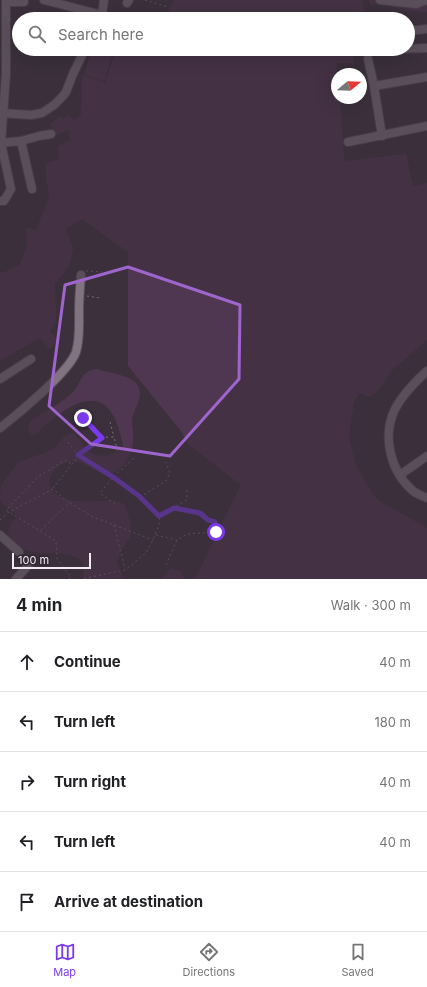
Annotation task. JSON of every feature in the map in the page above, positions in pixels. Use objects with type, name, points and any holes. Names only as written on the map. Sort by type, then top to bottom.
[{"type":"street","points":[[44,0],[84,12]]},
{"type":"street","points":[[102,12],[104,0]]},
{"type":"street","points":[[380,0],[416,4],[427,0]]},
{"type":"street","points":[[2,201],[11,189],[1,143],[1,113],[6,74],[5,5],[24,2]]},
{"type":"street","points":[[415,30],[427,29]]},
{"type":"street","points":[[415,48],[427,48]]},
{"type":"street","points":[[1,113],[31,115],[42,113],[54,105],[64,96],[82,56]]},
{"type":"street","points":[[368,59],[382,136]]},
{"type":"street","points":[[374,86],[427,77]]},
{"type":"street","points":[[348,142],[427,126]]},
{"type":"street","points":[[1,143],[21,141],[52,134]]},
{"type":"street","points":[[21,141],[32,189]]},
{"type":"street","points":[[0,428],[62,372],[73,359],[78,340],[81,275]]},
{"type":"street","points":[[0,379],[31,359]]},
{"type":"street","points":[[427,371],[413,384],[395,409],[391,422],[389,438],[390,450],[394,464],[400,475],[414,491],[427,498]]},
{"type":"street","points":[[400,475],[427,456]]},
{"type":"street","points":[[0,535],[19,552]]},
{"type":"street","points":[[16,579],[31,562]]},
{"type":"path","points":[[146,0],[168,7]]},
{"type":"path","points":[[81,275],[81,271],[102,272]]},
{"type":"path","points":[[80,295],[100,298]]},
{"type":"path","points":[[83,418],[102,438]]},
{"type":"path","points":[[110,422],[118,453]]},
{"type":"path","points":[[0,520],[9,512],[53,489],[73,465],[78,455],[102,438],[114,437]]},
{"type":"path","points":[[68,442],[78,455],[113,477],[140,497],[159,516],[160,522],[146,553],[125,570],[82,579]]},
{"type":"path","points":[[115,504],[100,493],[113,477],[136,457]]},
{"type":"path","points":[[68,579],[71,577],[57,558],[56,541],[6,510],[38,477],[65,460],[73,465]]},
{"type":"path","points":[[140,497],[166,481],[170,473],[166,462]]},
{"type":"path","points":[[53,489],[69,503],[93,517],[153,540]]},
{"type":"path","points":[[159,516],[187,500],[187,490]]},
{"type":"path","points":[[40,532],[69,503]]},
{"type":"path","points":[[166,565],[177,540],[187,534],[216,532],[215,522],[208,520],[200,513],[174,508]]},
{"type":"path","points":[[114,525],[125,570]]},
{"type":"path","points":[[155,535],[177,540]]},
{"type":"highlighted area","points":[[128,267],[240,305],[239,379],[170,456],[91,444],[49,406],[65,285]]},
{"type":"shaded area","points":[[174,0],[363,0],[364,12],[168,12]]},
{"type":"shaded area","points":[[369,0],[427,0],[427,12],[408,11],[380,4],[370,5]]},
{"type":"shaded area","points":[[90,56],[112,56],[104,81],[84,75]]},
{"type":"shaded area","points":[[114,56],[353,56],[354,63],[337,63],[337,68],[331,68],[331,104],[340,104],[344,161],[406,154],[413,186],[427,183],[427,340],[392,370],[380,389],[370,397],[359,393],[354,402],[349,435],[355,463],[373,495],[381,502],[427,528],[427,579],[195,579],[241,485],[188,444],[181,431],[128,366],[128,252],[82,219],[66,229],[73,249],[69,266],[55,284],[56,321],[50,331],[57,340],[50,349],[39,338],[0,361],[0,272],[3,273],[20,264],[27,247],[26,228],[36,230],[49,198],[45,164],[59,159],[58,146],[70,140],[68,130],[56,135],[50,124],[60,116],[63,119],[69,115],[74,120],[81,115],[82,75],[105,83]]},
{"type":"shaded area","points":[[97,369],[131,379],[135,382],[140,391],[139,401],[132,420],[133,439],[132,448],[128,458],[117,471],[106,476],[84,464],[70,462],[63,464],[53,471],[50,486],[54,492],[64,499],[82,502],[115,501],[125,505],[131,525],[131,535],[120,552],[117,563],[124,579],[82,579],[84,569],[82,562],[78,558],[63,554],[38,553],[19,547],[12,541],[8,533],[11,523],[18,516],[2,503],[0,499],[1,485],[19,462],[47,452],[56,447],[61,440],[69,434],[73,433],[81,440],[85,450],[95,455],[105,456],[115,453],[123,447],[116,421],[108,408],[99,402],[88,401],[76,404],[54,418],[35,435],[29,432],[28,426],[30,422],[68,397],[87,372]]},
{"type":"shaded area","points":[[171,569],[181,571],[184,579],[161,579]]},
{"type":"route","points":[[83,418],[102,438],[78,455],[113,477],[139,496],[159,516],[174,508],[200,513],[208,520],[215,522],[216,532]]}]
